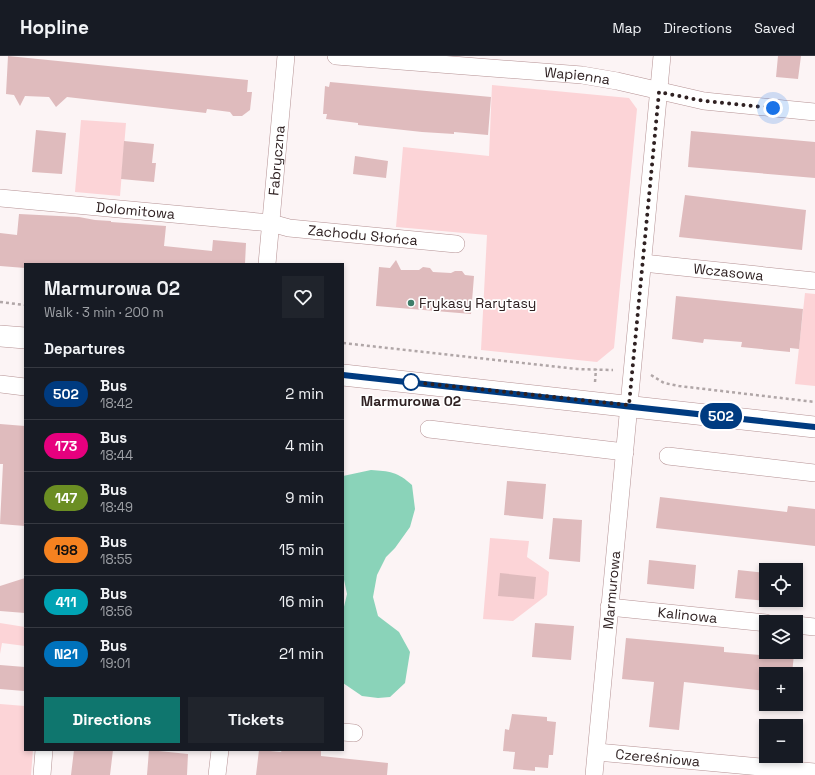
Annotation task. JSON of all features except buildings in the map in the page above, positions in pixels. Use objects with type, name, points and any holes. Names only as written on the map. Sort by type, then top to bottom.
[{"type":"street","name":"Fabryczna","points":[[267,263],[286,56]]},
{"type":"street","name":"Wapienna","points":[[336,56],[582,75],[617,80],[659,92],[704,101],[815,112]]},
{"type":"street","name":"Marmurowa","points":[[594,775],[662,56]]},
{"type":"street","name":"Dolomitowa","points":[[0,198],[271,224]]},
{"type":"street","name":"Zachodu Słońca","points":[[271,224],[289,228],[456,244]]},
{"type":"street","name":"Wczasowa","points":[[643,263],[815,281]]},
{"type":"street","points":[[0,336],[24,338]]},
{"type":"street","points":[[344,375],[629,405],[815,427]]},
{"type":"street","points":[[0,384],[24,387]]},
{"type":"street","points":[[429,429],[625,452]]},
{"type":"street","points":[[668,456],[815,473]]},
{"type":"street","name":"Kalinowa","points":[[609,607],[759,622]]},
{"type":"street","points":[[803,626],[815,627]]},
{"type":"street","points":[[42,775],[44,751]]},
{"type":"street","points":[[217,775],[220,751]]},
{"type":"street","name":"Czereśniowa","points":[[596,752],[815,772]]},
{"type":"path","points":[[0,302],[24,305]]},
{"type":"path","points":[[344,343],[577,369],[615,370]]},
{"type":"path","points":[[649,373],[664,383],[679,386],[815,402]]},
{"type":"shaded area","points":[[492,85],[629,98],[637,109],[614,348],[597,362],[481,350],[487,235],[396,227],[403,147],[489,156]]},
{"type":"shaded area","points":[[81,120],[126,123],[120,196],[75,192]]},
{"type":"shaded area","points":[[805,293],[815,294],[815,386],[795,384]]},
{"type":"shaded area","points":[[371,470],[383,471],[398,475],[412,485],[415,509],[410,527],[395,548],[386,557],[377,575],[373,597],[378,616],[399,632],[410,652],[405,683],[390,697],[378,698],[362,696],[344,684],[344,607],[347,594],[344,580],[344,476]]},
{"type":"shaded area","points":[[490,538],[529,541],[527,557],[549,572],[547,595],[513,621],[483,619]]},
{"type":"shaded area","points":[[0,623],[24,627],[24,646],[2,643],[0,654]]},
{"type":"shaded area","points":[[0,704],[24,706],[24,751],[33,751],[31,775],[0,775]]},
{"type":"bus line","name":"502","points":[[344,375],[629,405],[815,427]]},
{"type":"place","name":"Frykasy Rarytasy","points":[[411,303]]},
{"type":"place","name":"Marmurowa 02","points":[[411,382]]},
{"type":"route","points":[[411,382],[629,405],[659,92],[704,101],[773,108]]}]
